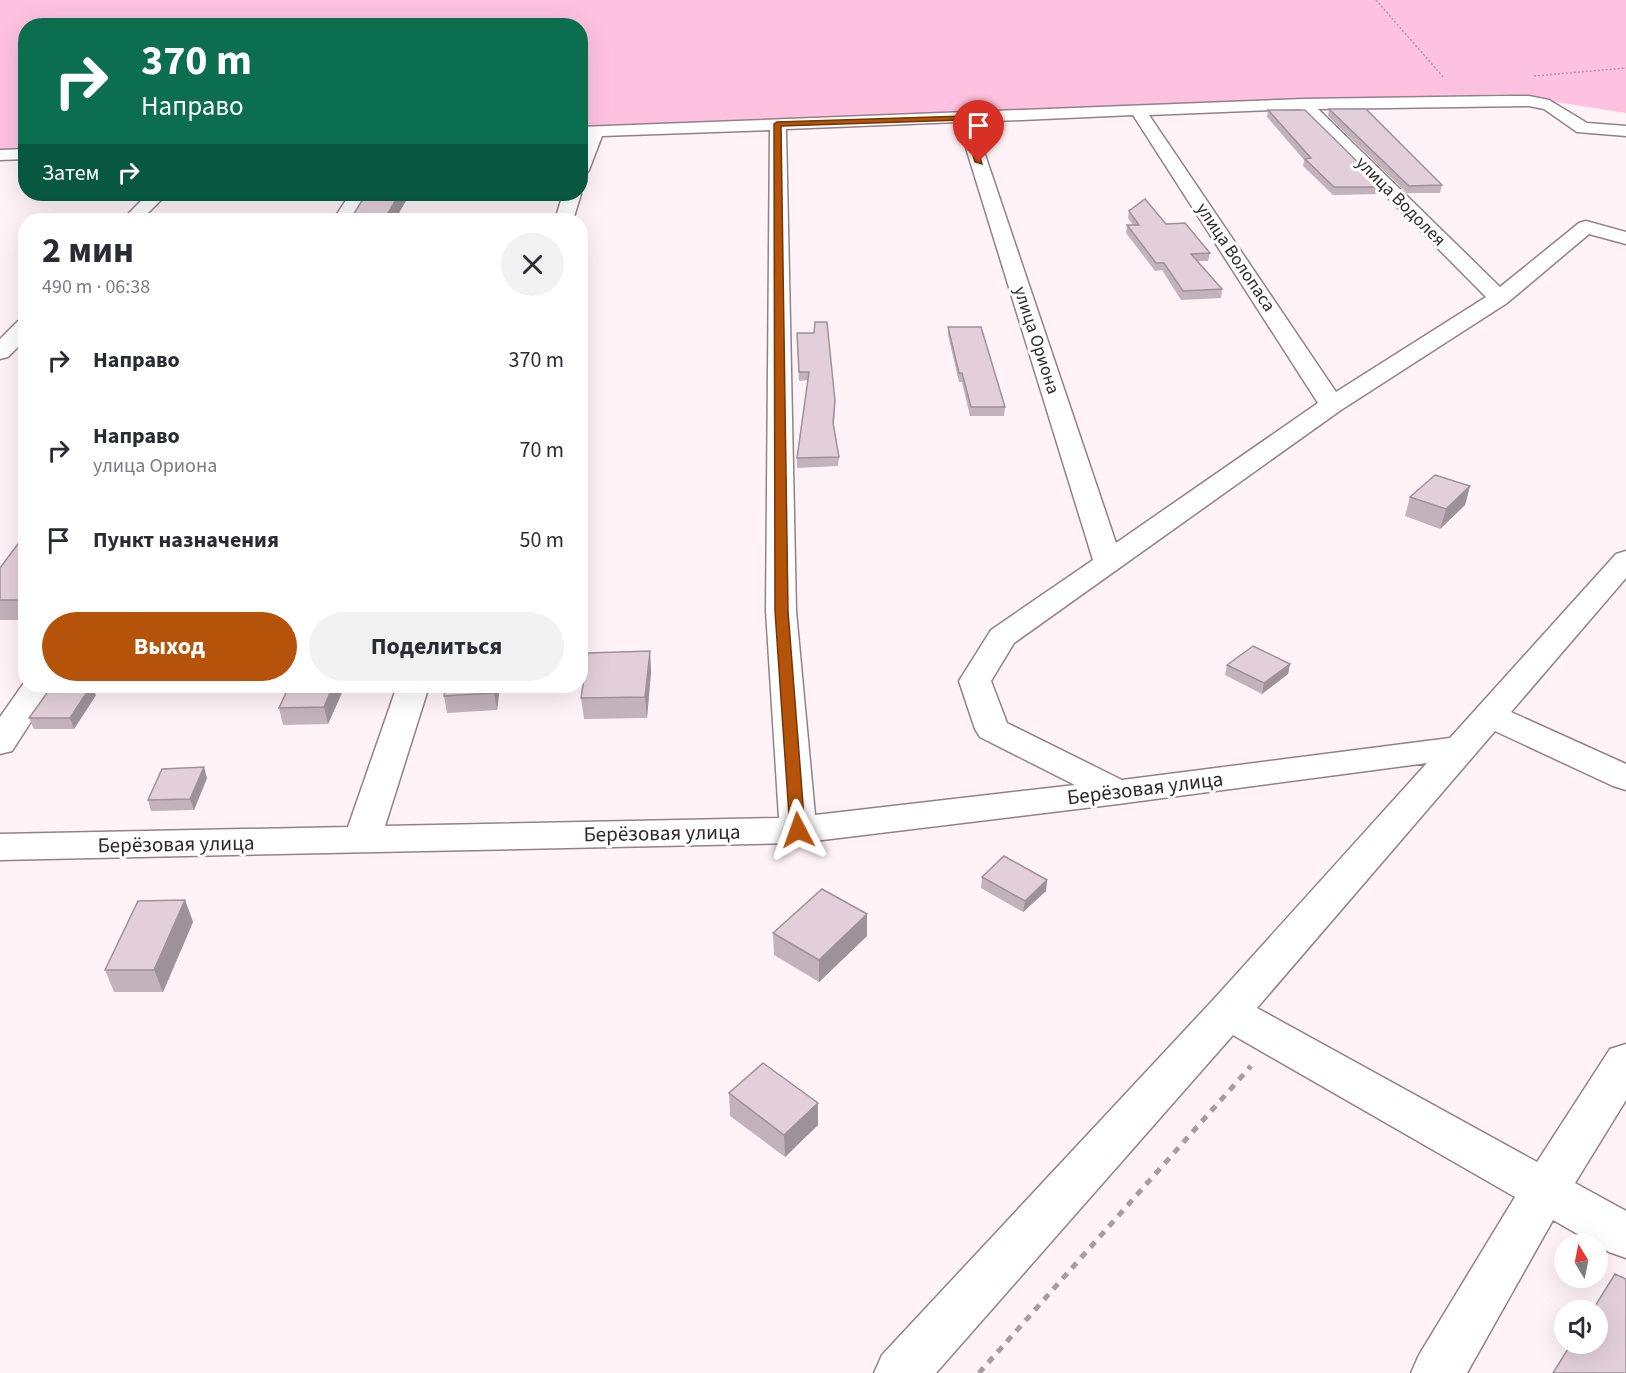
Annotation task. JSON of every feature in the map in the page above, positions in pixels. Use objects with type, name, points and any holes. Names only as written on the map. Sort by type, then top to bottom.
[{"type":"street","points":[[588,132],[1304,104],[1529,101],[1549,105],[1583,128],[1626,130]]},
{"type":"street","name":"улица Водолея","points":[[1304,104],[1499,298]]},
{"type":"street","name":"улица Волопаса","points":[[1138,111],[1332,405]]},
{"type":"street","name":"улица Ориона","points":[[965,118],[1108,562]]},
{"type":"street","points":[[777,124],[781,611],[798,830]]},
{"type":"street","points":[[0,155],[18,154]]},
{"type":"street","points":[[138,213],[151,201]]},
{"type":"street","points":[[1118,792],[992,729],[975,681],[1002,637],[1332,405],[1499,298],[1586,227],[1626,238]]},
{"type":"street","points":[[0,351],[18,334]]},
{"type":"street","points":[[901,1373],[1228,1012],[1626,560]]},
{"type":"street","points":[[0,743],[33,693]]},
{"type":"street","points":[[362,840],[411,693]]},
{"type":"street","points":[[1488,715],[1626,778]]},
{"type":"street","name":"Берёзовая улица","points":[[0,847],[798,830],[1118,792],[1463,747]]},
{"type":"street","points":[[1228,1012],[1626,1236]]},
{"type":"street","points":[[1438,1373],[1545,1190],[1626,1062]]},
{"type":"path","points":[[1376,0],[1450,86]]},
{"type":"path","points":[[979,1373],[1276,1039]]},
{"type":"shaded area","points":[[0,0],[1626,0],[1626,113],[1504,94],[588,128],[588,18],[18,18],[18,149],[0,150]]},
{"type":"building","points":[[1329,109],[1366,109],[1442,185],[1409,186]]},
{"type":"building","points":[[1268,110],[1305,110],[1383,187],[1334,187],[1305,159],[1311,158]]},
{"type":"building","points":[[1145,199],[1166,224],[1185,223],[1210,253],[1191,254],[1222,289],[1183,291],[1164,263],[1156,263],[1127,225],[1139,225],[1129,211]]},
{"type":"building","points":[[362,201],[395,201],[388,213],[354,213]]},
{"type":"building","points":[[815,322],[827,322],[835,401],[833,423],[839,457],[797,458],[809,372],[799,372],[797,333],[814,333]]},
{"type":"building","points":[[948,327],[981,327],[1005,407],[971,407],[962,373],[959,373]]},
{"type":"building","points":[[1435,475],[1470,486],[1446,509],[1410,497]]},
{"type":"building","points":[[18,544],[18,600],[0,600],[0,568]]},
{"type":"building","points":[[1253,646],[1290,664],[1264,683],[1227,665]]},
{"type":"building","points":[[650,651],[645,697],[581,698],[582,693],[588,693],[588,653]]},
{"type":"building","points":[[47,693],[86,693],[70,718],[29,718]]},
{"type":"building","points":[[286,693],[330,693],[324,707],[279,708]]},
{"type":"building","points":[[445,693],[494,693],[444,696]]},
{"type":"building","points":[[204,767],[190,799],[148,800],[162,769]]},
{"type":"building","points":[[1004,856],[1047,880],[1025,901],[982,877]]},
{"type":"building","points":[[822,889],[867,914],[819,960],[773,933]]},
{"type":"building","points":[[185,900],[154,970],[105,970],[138,901]]},
{"type":"building","points":[[763,1063],[818,1103],[784,1135],[729,1093]]},
{"type":"building","points":[[1615,1274],[1626,1279],[1626,1373],[1553,1373],[1565,1354],[1608,1354],[1608,1300],[1599,1300]]},
{"type":"route","points":[[798,830],[781,611],[777,124],[965,118],[979,162]]}]
